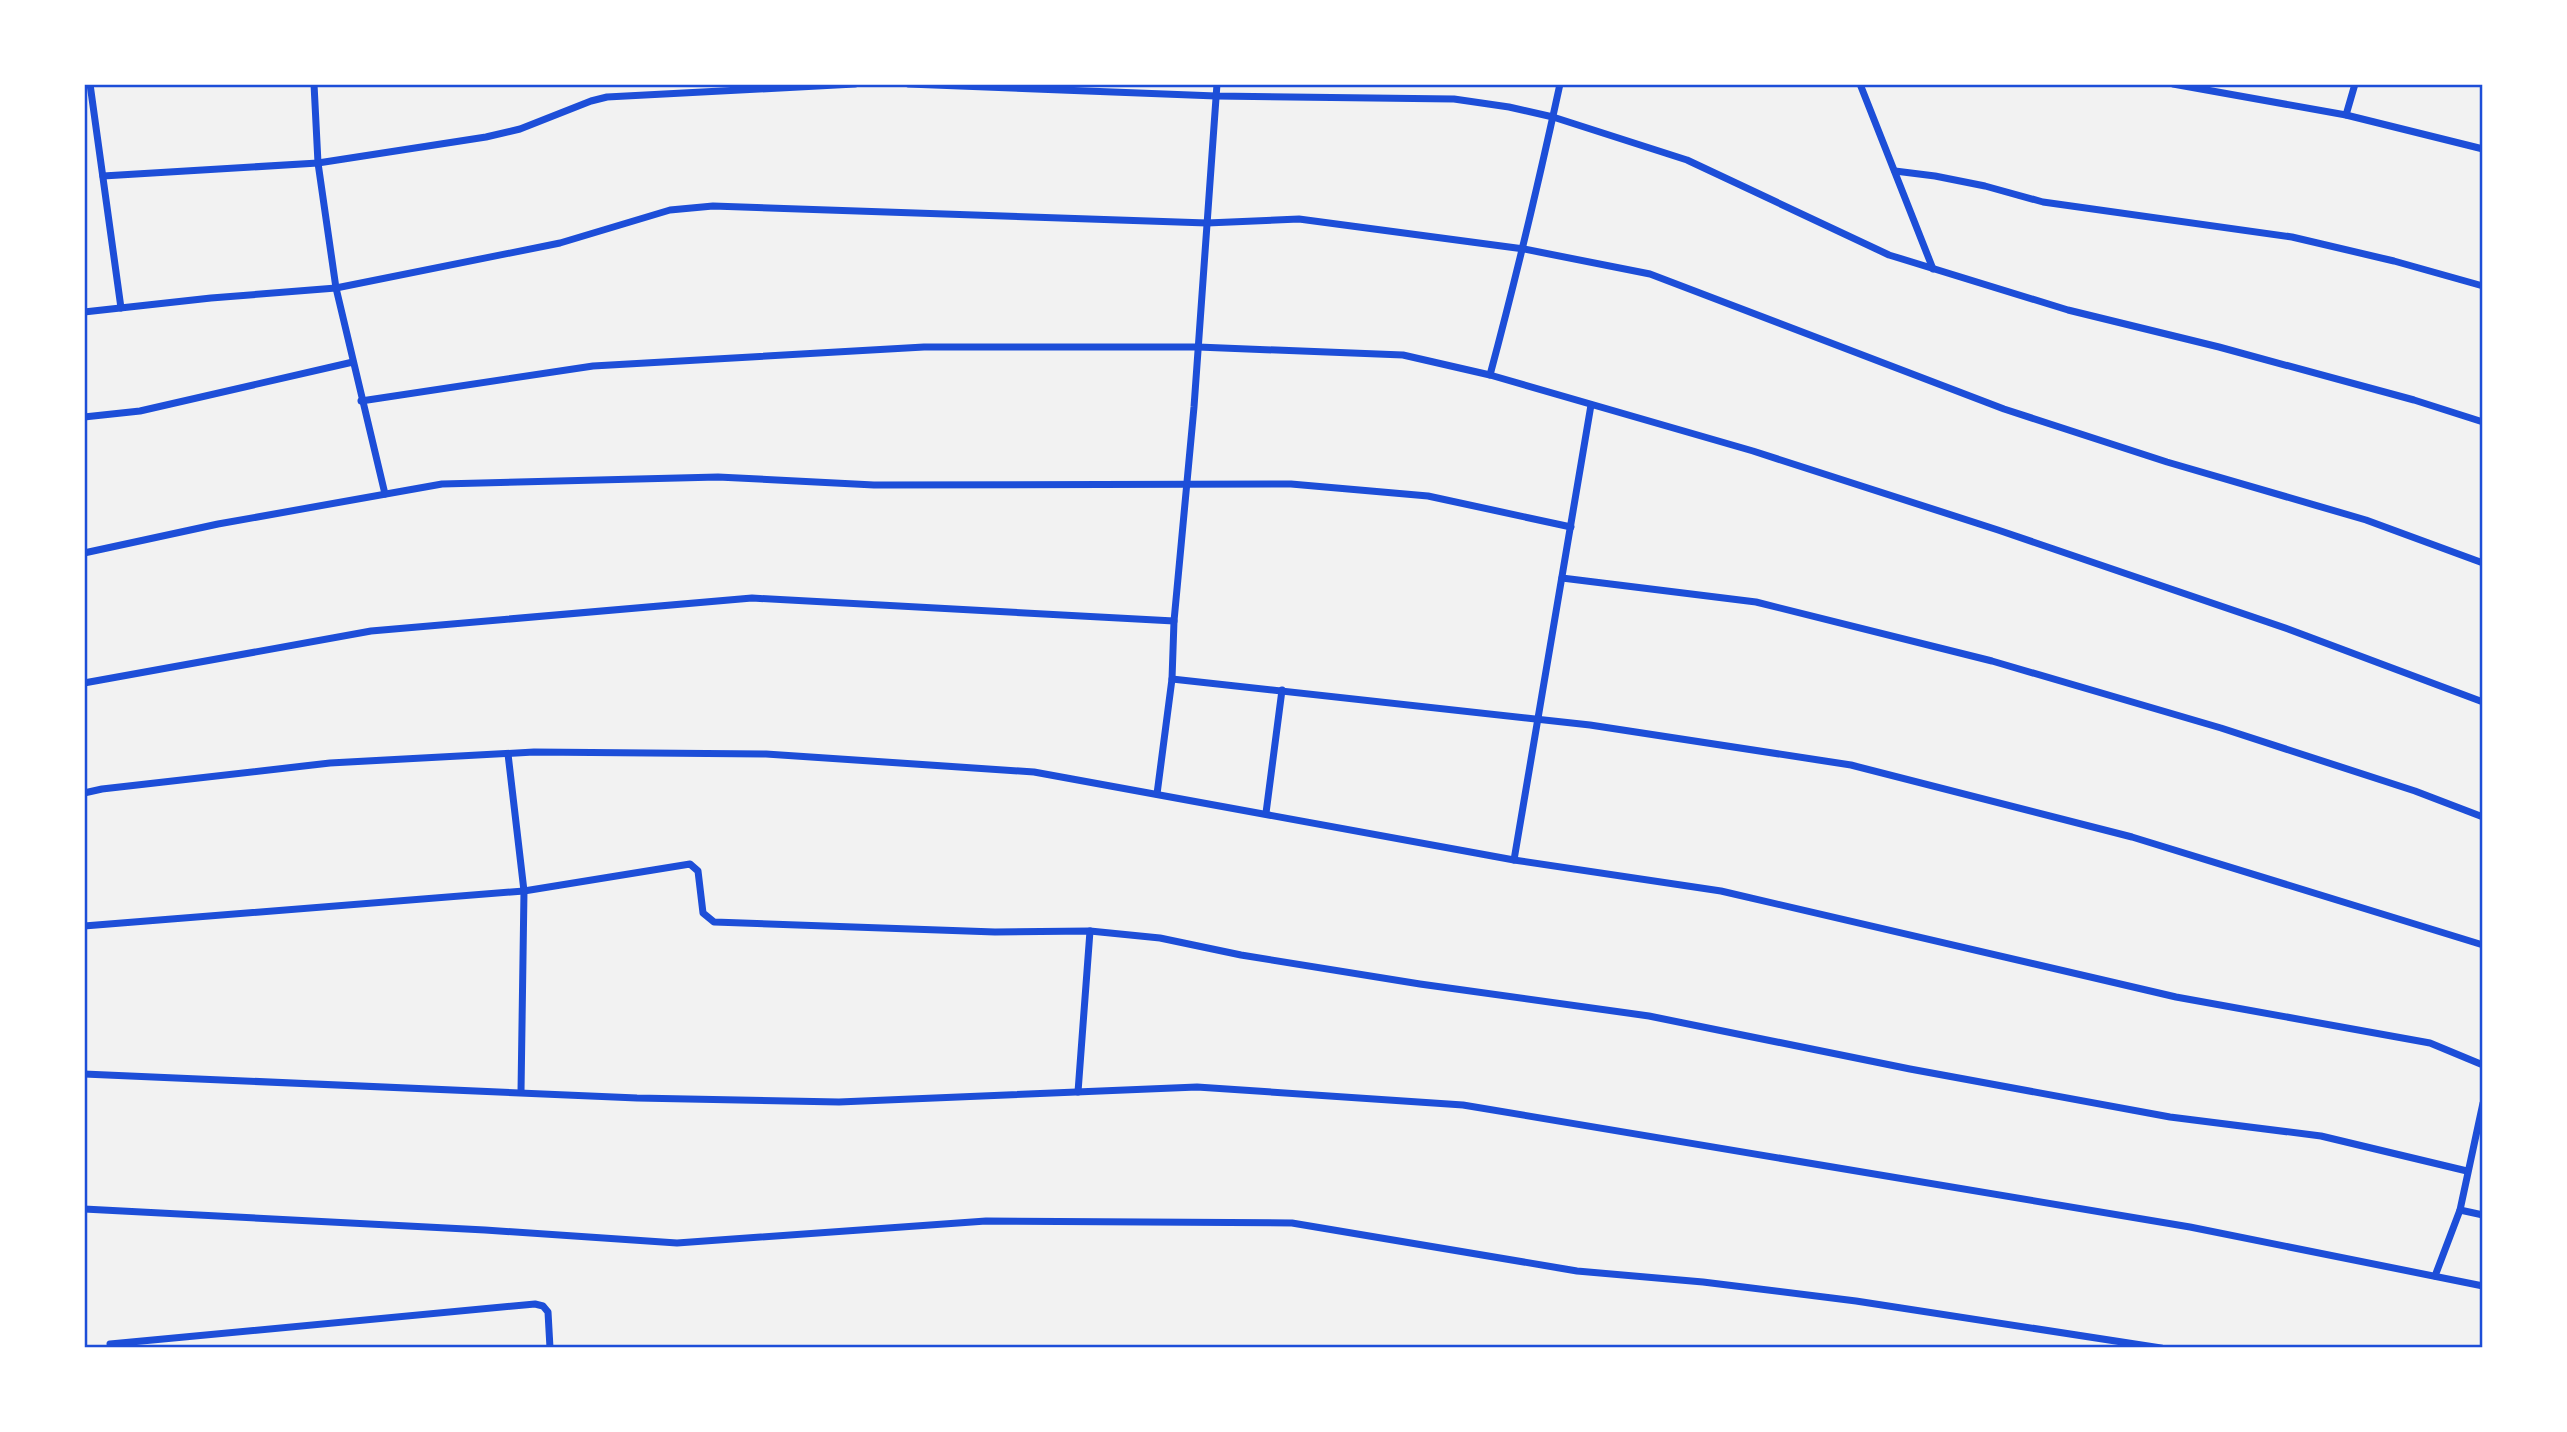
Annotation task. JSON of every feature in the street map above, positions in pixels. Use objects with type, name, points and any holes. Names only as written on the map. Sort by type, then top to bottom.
[{"type":"street","points":[[90,84],[121,308]]},
{"type":"street","points":[[314,84],[318,163],[335,288],[385,494]]},
{"type":"street","points":[[103,176],[318,163],[509,132],[607,97],[855,84]]},
{"type":"street","points":[[908,84],[1216,96],[1454,99],[1509,107],[1553,117],[1687,160],[1889,255],[2068,310],[2219,346],[2483,422]]},
{"type":"street","points":[[1157,794],[1172,678],[1174,621],[1217,84]]},
{"type":"street","points":[[1490,374],[1524,249],[1536,184],[1560,84]]},
{"type":"street","points":[[1860,84],[1933,269]]},
{"type":"street","points":[[2173,84],[2346,115],[2483,149]]},
{"type":"street","points":[[2346,115],[2355,84]]},
{"type":"street","points":[[1895,171],[1948,179],[2043,202],[2292,237],[2483,286]]},
{"type":"street","points":[[84,312],[335,288],[560,243],[670,210],[713,205],[1207,223],[1299,219],[1524,249],[1650,274],[2004,409],[2167,463],[2366,520],[2483,563]]},
{"type":"street","points":[[361,401],[593,366],[924,347],[1198,347],[1404,355],[1490,374],[1753,451],[1998,530],[2288,629],[2483,702]]},
{"type":"street","points":[[84,416],[140,411],[353,362]]},
{"type":"street","points":[[1514,860],[1591,405]]},
{"type":"street","points":[[84,553],[218,524],[442,484],[704,477],[874,485],[1291,484],[1428,496],[1571,527]]},
{"type":"street","points":[[1562,578],[1756,601],[1979,658],[2221,728],[2415,791],[2483,817]]},
{"type":"street","points":[[84,683],[371,631],[752,598],[1174,621]]},
{"type":"street","points":[[1172,678],[1590,725],[1852,765],[2132,837],[2483,945]]},
{"type":"street","points":[[1266,813],[1282,691]]},
{"type":"street","points":[[508,754],[524,891],[521,1092]]},
{"type":"street","points":[[84,793],[330,763],[508,754],[766,754],[1034,772],[1514,860],[1721,891],[2176,998],[2430,1043],[2483,1065]]},
{"type":"street","points":[[84,926],[524,891],[690,864],[698,871],[703,913],[714,922],[995,932],[1090,931],[1160,938],[1420,984],[1649,1016],[2157,1115],[2321,1136],[2467,1171]]},
{"type":"street","points":[[1078,1092],[1090,931]]},
{"type":"street","points":[[84,1074],[638,1098],[839,1102],[1197,1087],[1463,1105],[2190,1227],[2483,1286]]},
{"type":"street","points":[[2435,1276],[2460,1210],[2483,1103]]},
{"type":"street","points":[[84,1209],[677,1243],[986,1222],[1292,1223],[1577,1271],[1703,1282],[1856,1301],[2161,1348]]},
{"type":"street","points":[[2460,1210],[2483,1215]]},
{"type":"street","points":[[110,1344],[536,1304],[543,1306],[548,1312],[550,1348]]}]
